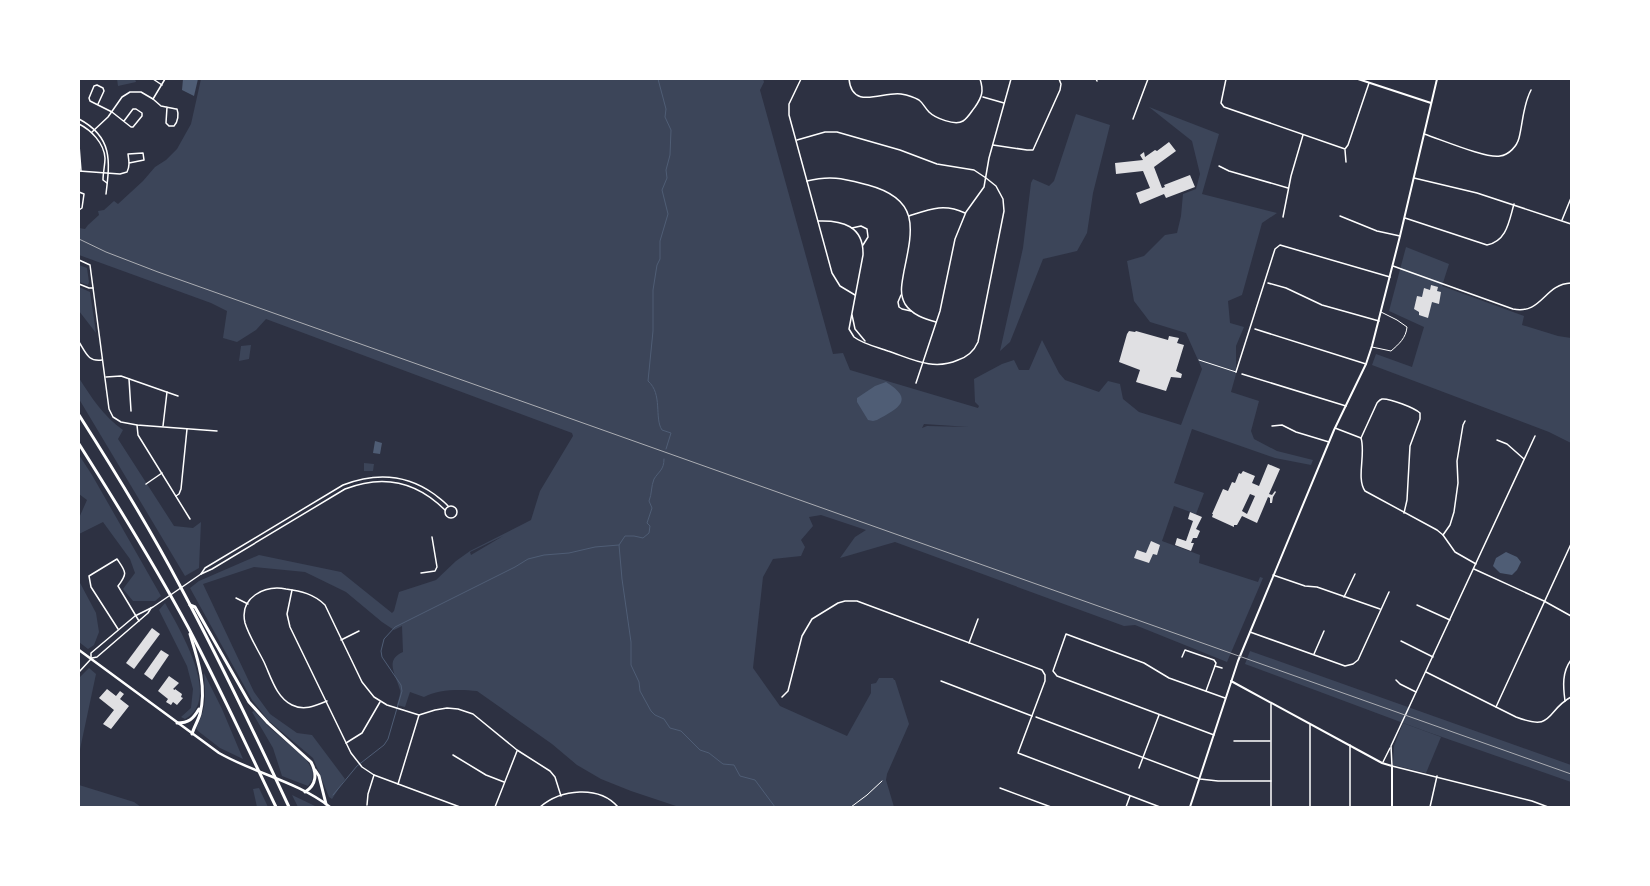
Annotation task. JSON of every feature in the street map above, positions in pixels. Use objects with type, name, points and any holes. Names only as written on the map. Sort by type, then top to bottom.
[{"type":"highway","points":[[79,415],[179,584],[240,703],[289,807]]},
{"type":"highway","points":[[79,444],[122,512],[173,599],[223,694],[276,807]]},
{"type":"highway","points":[[190,605],[195,607],[249,702],[268,723],[302,753],[319,776],[326,804]]},
{"type":"highway","points":[[188,627],[201,675],[202,688],[201,706],[192,734]]},
{"type":"highway","points":[[177,723],[191,720],[201,706]]},
{"type":"highway","points":[[305,792],[312,787],[314,782],[314,769]]},
{"type":"main road","points":[[79,650],[219,753],[291,785],[330,807]]},
{"type":"street","points":[[153,79],[162,85]]},
{"type":"street","points":[[153,99],[165,79]]},
{"type":"street","points":[[801,79],[793,94],[788,109],[832,273],[840,286],[855,295]]},
{"type":"street","points":[[849,79],[851,90],[856,95],[869,98],[900,94],[912,97],[918,100],[932,114],[956,122],[963,121],[968,117],[982,97],[983,93],[980,79]]},
{"type":"street","points":[[916,383],[936,322],[955,239],[966,213],[982,192],[986,178],[988,158],[1011,79]]},
{"type":"street","points":[[992,145],[1033,150],[1060,90],[1061,84],[1059,79]]},
{"type":"street","points":[[1133,119],[1148,79]]},
{"type":"street","points":[[1226,79],[1221,103],[1224,106],[1345,149]]},
{"type":"street","points":[[1358,79],[1431,103]]},
{"type":"street","points":[[1190,807],[1225,698],[1250,632],[1335,428],[1366,364],[1379,321],[1405,218],[1437,79]]},
{"type":"street","points":[[1346,162],[1345,149],[1348,145],[1369,83]]},
{"type":"street","points":[[98,104],[104,91],[103,88],[97,85],[94,86],[89,98],[90,101],[112,112],[131,127],[133,127],[142,116],[142,113],[136,109],[133,109],[124,121]]},
{"type":"street","points":[[1424,134],[1489,156],[1503,156],[1511,151],[1517,142],[1527,98],[1531,90]]},
{"type":"street","points":[[92,132],[112,112],[122,97],[130,92],[141,92],[161,106],[167,107],[178,111],[176,124],[174,126],[169,126],[166,123],[167,107]]},
{"type":"street","points":[[982,97],[1004,103]]},
{"type":"street","points":[[79,119],[95,129],[104,142],[109,160],[106,194]]},
{"type":"street","points":[[79,124],[92,132],[103,149],[105,158],[103,180],[107,183]]},
{"type":"street","points":[[797,140],[825,132],[837,132],[900,150],[937,164],[974,170],[986,178],[1000,192],[1004,204],[1004,211],[976,346],[968,355],[954,362],[936,366],[923,363],[856,339],[849,332],[863,255],[863,245],[852,228],[833,221],[818,221]]},
{"type":"street","points":[[1283,217],[1288,188],[1303,134]]},
{"type":"street","points":[[79,145],[80,171],[120,174],[127,172],[129,168],[128,154],[141,152],[144,156],[144,160],[141,162],[129,163]]},
{"type":"street","points":[[1219,166],[1229,171],[1288,188]]},
{"type":"street","points":[[807,181],[823,177],[835,177],[884,190],[897,199],[909,216],[911,227],[911,236],[901,293],[898,302],[899,307],[902,310],[912,312],[936,322]]},
{"type":"street","points":[[1414,178],[1478,192],[1571,224]]},
{"type":"street","points":[[79,192],[84,194],[82,208],[79,210]]},
{"type":"street","points":[[1562,220],[1571,198]]},
{"type":"street","points":[[1405,218],[1487,245],[1495,243],[1503,236],[1514,204]]},
{"type":"street","points":[[909,216],[938,207],[957,209],[966,213]]},
{"type":"street","points":[[1340,216],[1378,231],[1400,236]]},
{"type":"street","points":[[852,228],[861,226],[867,229],[868,237],[863,245]]},
{"type":"street","points":[[1236,372],[1274,248],[1280,245],[1390,277]]},
{"type":"street","points":[[79,260],[90,265],[102,360],[106,377],[109,409],[113,417],[121,422],[137,425],[217,431]]},
{"type":"street","points":[[1393,266],[1521,311],[1530,309],[1557,286],[1571,283]]},
{"type":"street","points":[[1268,283],[1286,288],[1322,305],[1379,321]]},
{"type":"street","points":[[79,284],[88,288],[93,288]]},
{"type":"street","points":[[901,293],[905,304],[912,312]]},
{"type":"street","points":[[852,311],[855,330],[867,343]]},
{"type":"street","points":[[1255,329],[1366,364]]},
{"type":"street","points":[[79,342],[89,358],[93,360],[102,360]]},
{"type":"street","points":[[1242,374],[1346,406]]},
{"type":"street","points":[[106,377],[121,376],[129,378],[178,396]]},
{"type":"street","points":[[129,378],[128,384],[131,411]]},
{"type":"street","points":[[163,427],[167,392]]},
{"type":"street","points":[[1404,513],[1407,500],[1410,446],[1420,419],[1420,413],[1414,409],[1386,400],[1380,400],[1377,403],[1361,438],[1363,448],[1363,488],[1369,494],[1404,513],[1437,530],[1443,535],[1455,552],[1476,564]]},
{"type":"street","points":[[1443,535],[1450,526],[1454,512],[1458,483],[1456,461],[1465,421]]},
{"type":"street","points":[[137,425],[138,435],[190,519]]},
{"type":"street","points":[[1272,426],[1282,426],[1329,442]]},
{"type":"street","points":[[1335,428],[1361,438]]},
{"type":"street","points":[[176,496],[179,494],[181,489],[187,429]]},
{"type":"street","points":[[1382,763],[1426,672],[1535,436]]},
{"type":"street","points":[[1497,440],[1507,444],[1524,460]]},
{"type":"street","points":[[146,484],[162,473]]},
{"type":"street","points":[[79,672],[90,659],[91,653],[135,616],[152,607],[201,574],[212,570],[345,489],[367,482],[396,482],[420,490],[432,498],[445,510],[445,514],[448,517],[455,517],[456,509],[448,506],[425,488],[397,478],[378,476],[365,478],[343,485],[205,568],[201,574]]},
{"type":"street","points":[[445,510],[448,506]]},
{"type":"street","points":[[421,573],[435,571],[437,567],[432,537]]},
{"type":"street","points":[[1496,707],[1571,544]]},
{"type":"street","points":[[118,629],[91,587],[89,576],[117,559],[126,571],[125,577],[118,586],[138,621]]},
{"type":"street","points":[[1474,569],[1544,601],[1571,616]]},
{"type":"street","points":[[1344,597],[1355,574]]},
{"type":"street","points":[[1273,575],[1381,609]]},
{"type":"street","points":[[326,701],[310,708],[302,708],[291,704],[280,695],[246,624],[245,613],[253,596],[266,589],[279,588],[313,595],[322,602],[362,682],[368,691],[380,702],[419,715],[441,708],[453,708],[473,714],[517,750],[550,771],[555,777],[561,796]]},
{"type":"street","points":[[292,590],[287,614],[288,620],[346,743],[357,763],[374,775],[460,807]]},
{"type":"street","points":[[1250,632],[1345,666],[1353,664],[1358,660],[1389,592]]},
{"type":"street","points":[[236,598],[248,604]]},
{"type":"street","points":[[782,696],[788,691],[802,636],[812,618],[838,603],[851,601],[862,603],[1042,670],[1046,675],[1045,681],[1018,753],[1160,807]]},
{"type":"street","points":[[1417,605],[1450,620]]},
{"type":"street","points":[[90,659],[97,657],[152,607]]},
{"type":"street","points":[[969,643],[978,619]]},
{"type":"street","points":[[341,640],[359,631]]},
{"type":"street","points":[[1314,654],[1324,631]]},
{"type":"street","points":[[1214,735],[1056,676],[1053,671],[1066,634],[1144,663],[1169,678],[1225,698]]},
{"type":"street","points":[[1401,641],[1433,657]]},
{"type":"street","points":[[1182,657],[1185,650],[1214,660],[1216,663],[1206,691]]},
{"type":"street","points":[[1565,701],[1564,675],[1566,666],[1571,660]]},
{"type":"street","points":[[1215,666],[1222,668]]},
{"type":"street","points":[[1426,672],[1496,707],[1531,722],[1542,722],[1552,716],[1565,701],[1571,697]]},
{"type":"street","points":[[1396,680],[1400,684],[1416,692]]},
{"type":"street","points":[[941,681],[1032,716]]},
{"type":"street","points":[[1231,681],[1382,763],[1532,801],[1548,807]]},
{"type":"street","points":[[346,743],[362,733],[380,702]]},
{"type":"street","points":[[1271,807],[1272,704]]},
{"type":"street","points":[[398,784],[419,715]]},
{"type":"street","points":[[1140,768],[1159,715]]},
{"type":"street","points":[[1036,717],[1200,779],[1218,781],[1271,781]]},
{"type":"street","points":[[1310,725],[1310,807]]},
{"type":"street","points":[[1234,741],[1271,741]]},
{"type":"street","points":[[1350,745],[1350,807]]},
{"type":"street","points":[[1391,746],[1392,807]]},
{"type":"street","points":[[494,807],[517,750]]},
{"type":"street","points":[[453,755],[486,775],[504,782]]},
{"type":"street","points":[[367,805],[368,794],[374,775]]},
{"type":"street","points":[[1430,807],[1437,776]]},
{"type":"street","points":[[1000,788],[1050,807]]},
{"type":"street","points":[[540,807],[561,796],[586,791],[605,797],[613,801],[618,807]]},
{"type":"street","points":[[1126,807],[1130,796]]},
{"type":"lane","points":[[1372,346],[1391,351],[1401,342],[1406,331],[1407,327],[1381,312]]},
{"type":"lane","points":[[1199,360],[1236,372]]},
{"type":"path","points":[[851,807],[882,781]]},
{"type":"shaded area","points":[[117,79],[135,79],[136,82],[118,86]]},
{"type":"shaded area","points":[[183,79],[198,79],[194,96],[182,90]]},
{"type":"shaded area","points":[[201,79],[763,79],[764,82],[760,90],[833,354],[843,353],[850,370],[978,408],[979,406],[975,402],[974,379],[1002,364],[1014,360],[1019,370],[1029,370],[1042,340],[1059,373],[1065,380],[1099,392],[1108,381],[1120,384],[1123,399],[1139,412],[1181,425],[1202,369],[1186,333],[1150,322],[1134,301],[1127,261],[1144,256],[1165,235],[1177,233],[1181,216],[1183,194],[1196,189],[1200,174],[1192,141],[1149,107],[1219,134],[1202,194],[1277,213],[1262,223],[1242,295],[1228,301],[1230,323],[1244,327],[1236,346],[1236,374],[1231,392],[1259,401],[1251,431],[1254,439],[1277,451],[1313,460],[1311,465],[1275,458],[1192,429],[1174,483],[1204,493],[1196,514],[1174,506],[1162,541],[1200,555],[1199,563],[1258,582],[1260,577],[1263,578],[1227,662],[1135,625],[1124,626],[895,542],[840,558],[855,537],[866,530],[821,515],[809,517],[813,526],[801,540],[805,547],[801,556],[773,559],[763,577],[753,668],[780,706],[847,736],[871,693],[871,684],[876,683],[879,678],[893,678],[895,680],[909,724],[887,774],[886,780],[894,807],[679,807],[601,779],[577,765],[552,744],[477,691],[450,690],[436,692],[424,697],[410,692],[405,707],[397,705],[400,692],[394,673],[393,664],[397,655],[403,652],[402,626],[394,630],[346,592],[305,572],[254,567],[203,584],[254,692],[270,714],[297,733],[312,735],[345,779],[332,799],[329,797],[313,758],[269,721],[252,700],[190,588],[199,581],[259,555],[341,572],[392,613],[394,611],[399,592],[436,580],[456,561],[470,551],[531,520],[540,491],[573,436],[572,433],[266,319],[256,330],[237,342],[223,338],[227,311],[211,303],[79,255],[79,228],[85,229],[99,215],[98,211],[104,210],[114,201],[118,204],[143,181],[155,167],[166,160],[177,149],[191,124]],"holes":[[[924,424],[968,427],[927,426],[922,428]],[[503,536],[471,555],[470,552]]]},
{"type":"shaded area","points":[[1076,114],[1110,125],[1093,193],[1087,233],[1077,251],[1043,259],[1010,342],[1000,351],[1023,248],[1031,183],[1033,179],[1049,186],[1054,181]]},
{"type":"shaded area","points":[[1406,247],[1449,264],[1442,286],[1524,316],[1522,325],[1558,336],[1571,338],[1571,443],[1549,432],[1372,365],[1376,354],[1412,367],[1424,327],[1389,311]]},
{"type":"shaded area","points":[[79,265],[87,268],[88,285],[79,282]]},
{"type":"shaded area","points":[[79,287],[90,292],[96,333],[79,311]]},
{"type":"shaded area","points":[[251,345],[249,359],[239,361],[241,346]]},
{"type":"shaded area","points":[[79,378],[104,413],[123,430],[118,439],[174,526],[193,528],[201,522],[199,568],[185,576],[79,399]]},
{"type":"shaded area","points":[[886,382],[895,388],[900,394],[902,399],[901,403],[892,412],[877,420],[868,420],[857,402],[857,398],[875,386]]},
{"type":"shaded area","points":[[375,441],[382,443],[380,454],[373,453]]},
{"type":"shaded area","points":[[79,455],[161,596],[155,601],[133,601],[123,589],[135,573],[130,559],[103,522],[79,534],[79,518],[87,500],[79,494]]},
{"type":"shaded area","points":[[364,463],[374,464],[373,471],[364,471]]},
{"type":"shaded area","points":[[1506,552],[1517,557],[1521,562],[1517,570],[1512,575],[1500,573],[1493,566],[1496,558]]},
{"type":"shaded area","points":[[79,581],[96,613],[99,632],[94,645],[88,649],[79,642]]},
{"type":"shaded area","points":[[165,603],[188,646],[199,681],[200,696],[196,710],[185,719],[181,717],[191,708],[193,689],[187,666],[159,610]]},
{"type":"shaded area","points":[[1250,651],[1571,765],[1571,782],[1422,730],[1245,664]]},
{"type":"shaded area","points":[[89,668],[96,674],[79,754],[79,678]]},
{"type":"shaded area","points":[[204,673],[222,709],[243,759],[220,748],[196,728],[200,720],[205,701]]},
{"type":"shaded area","points":[[254,711],[269,727],[306,759],[313,771],[312,780],[308,786],[282,776],[273,748],[252,712]]},
{"type":"shaded area","points":[[1403,723],[1441,737],[1426,773],[1393,765],[1394,746]]},
{"type":"shaded area","points":[[79,785],[134,802],[141,807],[79,806]]},
{"type":"shaded area","points":[[259,788],[268,807],[257,807],[253,789]]},
{"type":"shaded area","points":[[292,795],[315,806],[316,807],[298,807]]},
{"type":"building","points":[[1169,142],[1176,151],[1154,167],[1162,188],[1165,187],[1164,185],[1190,175],[1195,187],[1166,198],[1164,194],[1140,204],[1136,193],[1150,188],[1143,171],[1116,174],[1115,163],[1143,160],[1140,155],[1144,152],[1145,157],[1155,150],[1157,151]]},
{"type":"building","points":[[1431,285],[1438,287],[1437,291],[1441,292],[1439,304],[1432,302],[1428,318],[1419,315],[1419,312],[1414,309],[1417,296],[1422,297],[1424,288],[1430,290]]},
{"type":"building","points":[[1129,331],[1136,331],[1168,340],[1169,336],[1179,338],[1177,343],[1184,345],[1176,371],[1182,374],[1181,378],[1171,377],[1166,391],[1136,382],[1140,370],[1119,362]]},
{"type":"building","points":[[1268,464],[1280,469],[1269,494],[1272,495],[1275,491],[1276,492],[1272,503],[1270,503],[1270,498],[1268,497],[1257,523],[1242,516],[1237,525],[1234,525],[1234,527],[1212,517],[1223,489],[1228,491],[1232,482],[1235,483],[1239,473],[1241,474],[1243,471],[1255,476],[1252,483],[1259,486]],"holes":[[[1250,494],[1255,496],[1247,514],[1242,511]]]},
{"type":"building","points":[[1190,512],[1202,517],[1196,529],[1200,531],[1197,538],[1193,538],[1191,543],[1194,543],[1191,551],[1175,545],[1177,538],[1186,541],[1193,521],[1188,519]]},
{"type":"building","points":[[1151,541],[1160,545],[1157,555],[1153,554],[1149,563],[1134,558],[1137,550],[1146,553]]},
{"type":"building","points":[[152,628],[160,634],[134,669],[126,663]]},
{"type":"building","points":[[161,650],[169,655],[152,680],[144,674]]},
{"type":"building","points":[[169,676],[179,683],[173,689],[182,694],[181,697],[183,698],[177,705],[173,702],[171,705],[166,702],[168,699],[158,691]]},
{"type":"building","points":[[107,689],[116,696],[120,691],[124,694],[120,699],[129,706],[111,729],[103,724],[114,710],[99,698]]},
{"type":"waterway","points":[[658,79],[666,109],[665,117],[671,130],[670,155],[666,170],[667,178],[662,190],[668,214],[660,241],[660,259],[657,265],[653,290],[653,331],[648,381],[653,386],[655,392],[662,430],[671,433],[666,449]]},
{"type":"waterway","points":[[664,459],[662,468],[654,479],[649,501],[652,508],[647,523],[650,526],[649,533],[643,538],[625,536],[619,545],[631,642],[631,665],[639,682],[640,691],[651,711],[655,715],[664,719],[670,728],[681,731],[700,750],[709,753],[723,764],[734,765],[740,776],[755,780],[775,807]]},
{"type":"waterway","points":[[333,795],[357,766],[384,745],[388,739],[402,691],[401,685],[382,657],[381,651],[384,639],[395,627],[515,567],[528,559],[544,555],[569,553],[595,547],[619,545]]},
{"type":"railway","points":[[79,239],[106,252],[158,272],[1571,774]]}]
